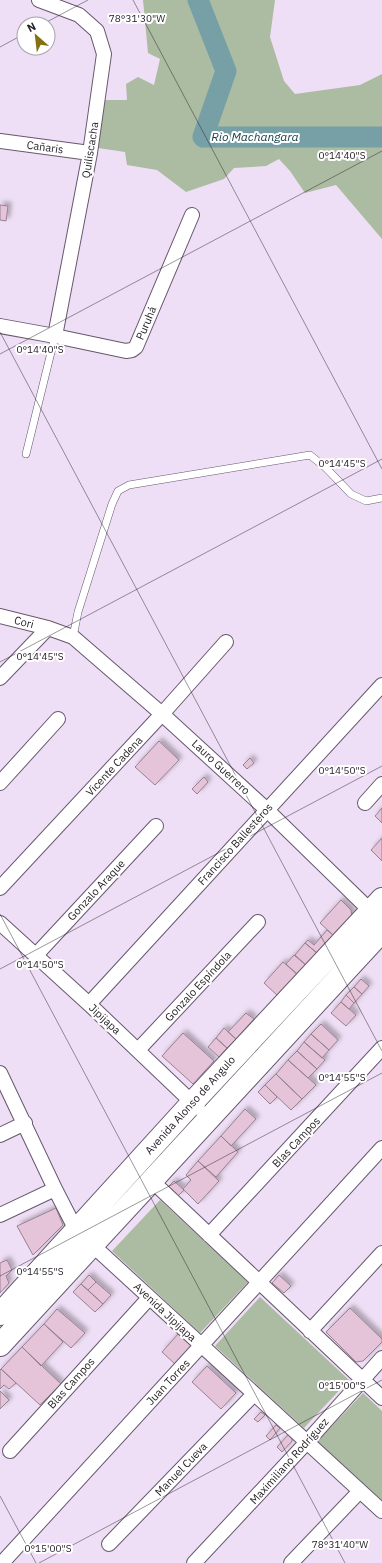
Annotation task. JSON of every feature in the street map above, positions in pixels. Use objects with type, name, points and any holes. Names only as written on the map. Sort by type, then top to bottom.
[{"type":"main road","name":"Avenida Alonso de Angulo","points":[[0,1314],[192,1103],[378,911]]},
{"type":"main road","name":"Avenida Alonso de Angulo","points":[[0,1345],[382,931]]},
{"type":"street","name":"Quiliscacha","points":[[39,0],[79,15],[97,31],[104,54],[90,153],[56,336]]},
{"type":"street","name":"Cañaris","points":[[0,141],[90,153]]},
{"type":"street","name":"Puruhá","points":[[0,326],[126,351],[132,350],[136,347],[192,215]]},
{"type":"street","name":"Cori","points":[[0,616],[48,628]]},
{"type":"street","name":"Lauro Guerrero","points":[[48,628],[73,637],[162,714],[378,911]]},
{"type":"street","points":[[0,678],[48,628]]},
{"type":"street","name":"Vicente Cadena","points":[[0,888],[162,714],[226,642]]},
{"type":"street","name":"Francisco Ballesteros","points":[[89,1004],[382,685]]},
{"type":"street","points":[[0,783],[58,719]]},
{"type":"street","points":[[365,803],[382,784]]},
{"type":"street","name":"Gonzalo Araque","points":[[36,955],[156,826]]},
{"type":"street","name":"Jipijapa","points":[[0,922],[138,1050],[208,1118]]},
{"type":"street","name":"Gonzalo Espíndola","points":[[138,1050],[258,922]]},
{"type":"street","name":"Blas Campos","points":[[209,1235],[382,1048]]},
{"type":"street","name":"Avenida Jipijapa","points":[[0,1073],[76,1230],[253,1395],[382,1511]]},
{"type":"street","points":[[0,1135],[25,1123]]},
{"type":"street","name":"Juan Torres","points":[[5,1559],[260,1283],[382,1148]]},
{"type":"street","points":[[151,1180],[382,1398]]},
{"type":"street","points":[[0,1215],[55,1189]]},
{"type":"street","points":[[310,1331],[382,1253]]},
{"type":"street","name":"Blas Campos","points":[[10,1451],[149,1298]]},
{"type":"street","name":"Maximiliano Rodríguez","points":[[194,1563],[306,1443],[382,1358]]},
{"type":"street","name":"Manuel Cueva","points":[[109,1544],[253,1395]]},
{"type":"street","points":[[291,1563],[360,1491]]},
{"type":"lane","points":[[26,454],[56,336]]},
{"type":"lane","points":[[73,637],[78,612],[112,504],[118,492],[129,485],[310,455],[326,468],[351,494],[366,501],[382,498]]},
{"type":"green space","points":[[143,0],[275,0],[270,37],[284,81],[295,94],[360,85],[382,74],[382,239],[336,185],[305,193],[290,171],[279,159],[266,166],[234,168],[224,179],[186,192],[157,170],[127,165],[125,152],[98,148],[104,100],[127,100],[126,84],[138,77],[154,85],[160,59],[148,53]]},
{"type":"green space","points":[[160,1200],[248,1282],[200,1333],[112,1251]]},
{"type":"green space","points":[[260,1297],[349,1380],[304,1428],[215,1346]]},
{"type":"green space","points":[[363,1393],[382,1411],[382,1501],[317,1442]]},
{"type":"building","points":[[0,205],[8,206],[6,221],[0,220]]},
{"type":"building","points":[[159,741],[179,760],[155,785],[135,767]]},
{"type":"building","points":[[250,758],[254,763],[247,769],[243,765]]},
{"type":"building","points":[[204,777],[208,782],[197,794],[192,789]]},
{"type":"building","points":[[382,808],[382,823],[375,816]]},
{"type":"building","points":[[382,838],[382,861],[371,850]]},
{"type":"building","points":[[341,900],[351,910],[352,916],[333,935],[320,923]]},
{"type":"building","points":[[327,930],[333,935],[317,953],[305,943],[308,940],[314,945]]},
{"type":"building","points":[[305,943],[317,953],[307,966],[295,955]]},
{"type":"building","points":[[294,955],[307,966],[298,975],[286,964]]},
{"type":"building","points":[[283,962],[298,975],[279,997],[264,983]]},
{"type":"building","points":[[361,979],[369,986],[362,994],[354,987]]},
{"type":"building","points":[[354,987],[362,994],[354,1003],[346,995]]},
{"type":"building","points":[[346,995],[354,1003],[349,1009],[341,1002]]},
{"type":"building","points":[[341,1002],[356,1015],[346,1026],[331,1013]]},
{"type":"building","points":[[246,1013],[254,1019],[236,1039],[228,1032]]},
{"type":"building","points":[[321,1024],[338,1040],[329,1050],[311,1034]]},
{"type":"building","points":[[224,1028],[236,1039],[227,1048],[216,1038]]},
{"type":"building","points":[[183,1033],[214,1061],[193,1084],[162,1056]]},
{"type":"building","points":[[311,1034],[329,1050],[322,1058],[304,1042]]},
{"type":"building","points":[[216,1038],[227,1048],[219,1057],[208,1047]]},
{"type":"building","points":[[304,1042],[325,1060],[317,1069],[297,1051]]},
{"type":"building","points":[[297,1051],[317,1069],[308,1078],[288,1060]]},
{"type":"building","points":[[288,1060],[316,1085],[302,1099],[276,1074]]},
{"type":"building","points":[[276,1074],[302,1099],[291,1110],[265,1085]]},
{"type":"building","points":[[265,1085],[277,1097],[270,1104],[258,1092]]},
{"type":"building","points":[[245,1109],[256,1119],[231,1146],[221,1136]]},
{"type":"building","points":[[221,1136],[238,1152],[216,1177],[198,1161]]},
{"type":"building","points":[[198,1161],[219,1181],[198,1204],[183,1189],[191,1180],[186,1175]]},
{"type":"building","points":[[174,1181],[184,1190],[178,1196],[168,1187]]},
{"type":"building","points":[[56,1208],[63,1225],[33,1255],[17,1226]]},
{"type":"building","points":[[7,1260],[12,1270],[6,1276],[9,1283],[0,1293],[0,1263]]},
{"type":"building","points":[[89,1275],[96,1282],[88,1290],[81,1284]]},
{"type":"building","points":[[279,1275],[291,1286],[284,1293],[272,1283]]},
{"type":"building","points":[[96,1282],[111,1295],[103,1304],[88,1290]]},
{"type":"building","points":[[81,1284],[103,1304],[95,1312],[73,1292]]},
{"type":"building","points":[[350,1308],[382,1339],[382,1342],[363,1361],[356,1362],[326,1332]]},
{"type":"building","points":[[57,1309],[85,1333],[71,1348],[44,1324]]},
{"type":"building","points":[[44,1324],[63,1342],[41,1366],[22,1347]]},
{"type":"building","points":[[179,1333],[193,1346],[175,1364],[162,1352]]},
{"type":"building","points":[[22,1347],[61,1384],[40,1405],[1,1369]]},
{"type":"building","points":[[207,1366],[236,1393],[221,1409],[192,1382]]},
{"type":"building","points":[[1,1369],[16,1383],[9,1389],[4,1385],[0,1389]]},
{"type":"building","points":[[0,1391],[9,1400],[0,1409]]},
{"type":"building","points":[[261,1412],[265,1415],[258,1422],[254,1419]]},
{"type":"building","points":[[276,1425],[280,1428],[270,1440],[266,1436]]},
{"type":"building","points":[[288,1435],[292,1441],[282,1452],[277,1447]]},
{"type":"waterway","name":"Rio Machangara","points":[[198,0],[226,71],[203,137],[382,137]]}]
